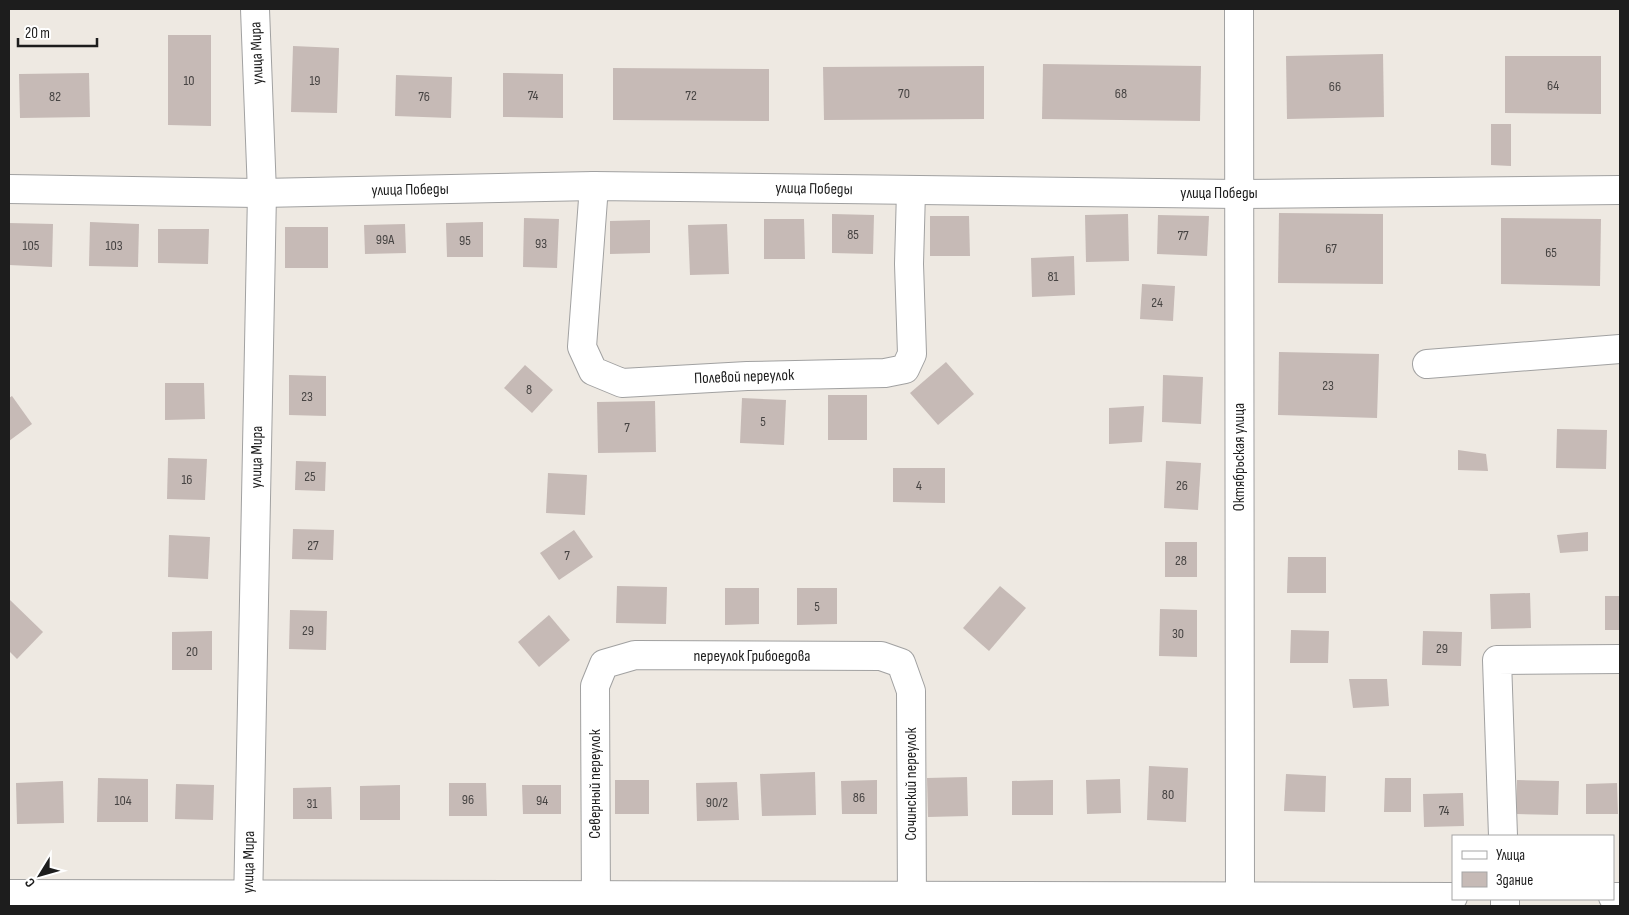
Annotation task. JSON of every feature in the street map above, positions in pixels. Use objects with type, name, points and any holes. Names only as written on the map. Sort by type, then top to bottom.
[{"type":"street","name":"улица Мира","points":[[248,900],[262,193],[255,9]]},
{"type":"street","name":"Октябрьская улица","points":[[1239,9],[1240,901]]},
{"type":"street","name":"улица Победы","points":[[9,189],[262,193],[594,186],[1238,194],[1620,190]]},
{"type":"street","name":"Полевой переулок","points":[[594,186],[582,346],[592,371],[622,383],[747,376],[885,373],[905,369],[912,354],[909,264],[911,191]]},
{"type":"street","points":[[1427,364],[1620,350]]},
{"type":"street","name":"переулок Грибоедова","points":[[604,664],[635,655],[880,656],[901,663]]},
{"type":"street","points":[[1503,835],[1498,660],[1620,659]]},
{"type":"street","name":"Сочинский переулок","points":[[901,663],[911,691],[912,901]]},
{"type":"street","name":"Северный переулок","points":[[596,901],[595,686],[604,664]]},
{"type":"street","points":[[9,894],[248,900],[596,901],[1240,901],[1452,897]]},
{"type":"building","points":[[168,35],[211,35],[211,126],[168,125]]},
{"type":"building","points":[[293,46],[339,48],[337,113],[291,112]]},
{"type":"building","points":[[1383,54],[1384,117],[1287,119],[1286,56]]},
{"type":"building","points":[[1505,56],[1601,56],[1601,114],[1505,113]]},
{"type":"building","points":[[1043,64],[1201,66],[1200,121],[1042,119]]},
{"type":"building","points":[[984,66],[984,119],[824,120],[823,67]]},
{"type":"building","points":[[613,68],[769,69],[769,121],[613,120]]},
{"type":"building","points":[[89,73],[90,117],[20,118],[19,74]]},
{"type":"building","points":[[503,73],[563,74],[563,118],[503,117]]},
{"type":"building","points":[[396,75],[452,77],[451,118],[395,116]]},
{"type":"building","points":[[1491,124],[1511,124],[1511,166],[1491,165]]},
{"type":"building","points":[[1279,213],[1383,214],[1383,284],[1278,283]]},
{"type":"building","points":[[832,214],[874,215],[873,254],[832,253]]},
{"type":"building","points":[[1128,214],[1129,261],[1086,262],[1085,215]]},
{"type":"building","points":[[1158,215],[1209,216],[1207,256],[1157,254]]},
{"type":"building","points":[[930,216],[969,216],[970,256],[930,256]]},
{"type":"building","points":[[524,218],[559,219],[557,268],[523,267]]},
{"type":"building","points":[[1501,218],[1601,219],[1600,286],[1501,284]]},
{"type":"building","points":[[764,219],[804,219],[805,259],[764,259]]},
{"type":"building","points":[[650,220],[650,253],[610,254],[610,221]]},
{"type":"building","points":[[90,222],[139,224],[138,267],[89,266]]},
{"type":"building","points":[[483,222],[483,257],[447,257],[446,223]]},
{"type":"building","points":[[9,223],[53,224],[52,267],[9,265]]},
{"type":"building","points":[[405,224],[406,253],[365,254],[364,225]]},
{"type":"building","points":[[727,224],[729,274],[690,275],[688,225]]},
{"type":"building","points":[[285,227],[328,227],[328,268],[285,268]]},
{"type":"building","points":[[158,229],[209,229],[208,264],[158,263]]},
{"type":"building","points":[[1074,256],[1075,295],[1032,297],[1031,258]]},
{"type":"building","points":[[1142,284],[1175,286],[1173,321],[1140,319]]},
{"type":"building","points":[[1279,352],[1379,354],[1377,418],[1278,415]]},
{"type":"building","points":[[946,362],[974,394],[938,425],[910,393]]},
{"type":"building","points":[[525,365],[553,390],[532,413],[504,388]]},
{"type":"building","points":[[289,375],[326,376],[326,416],[289,415]]},
{"type":"building","points":[[1163,375],[1203,377],[1201,424],[1162,422]]},
{"type":"building","points":[[165,383],[204,383],[205,419],[165,420]]},
{"type":"building","points":[[828,395],[867,395],[867,440],[828,440]]},
{"type":"building","points":[[12,396],[32,424],[9,441],[9,398]]},
{"type":"building","points":[[742,398],[786,400],[784,445],[740,443]]},
{"type":"building","points":[[655,401],[656,452],[598,453],[597,402]]},
{"type":"building","points":[[1144,406],[1142,442],[1109,444],[1109,408]]},
{"type":"building","points":[[1557,429],[1607,430],[1606,469],[1556,468]]},
{"type":"building","points":[[1458,450],[1486,454],[1488,471],[1458,470]]},
{"type":"building","points":[[168,458],[207,459],[205,500],[167,499]]},
{"type":"building","points":[[296,461],[326,462],[325,491],[295,490]]},
{"type":"building","points":[[1166,461],[1201,463],[1198,510],[1164,508]]},
{"type":"building","points":[[893,468],[945,468],[945,503],[893,502]]},
{"type":"building","points":[[548,473],[587,475],[585,515],[546,513]]},
{"type":"building","points":[[293,529],[334,530],[333,560],[292,559]]},
{"type":"building","points":[[574,530],[593,557],[559,580],[540,553]]},
{"type":"building","points":[[1588,532],[1588,551],[1560,553],[1557,535]]},
{"type":"building","points":[[169,535],[210,537],[208,579],[168,577]]},
{"type":"building","points":[[1165,542],[1197,542],[1197,577],[1165,577]]},
{"type":"building","points":[[1288,557],[1326,557],[1326,593],[1287,593]]},
{"type":"building","points":[[617,586],[667,587],[666,624],[616,623]]},
{"type":"building","points":[[1000,586],[1026,608],[989,651],[963,628]]},
{"type":"building","points":[[725,588],[759,588],[759,624],[725,625]]},
{"type":"building","points":[[797,588],[837,588],[837,624],[797,625]]},
{"type":"building","points":[[1530,593],[1531,628],[1491,629],[1490,594]]},
{"type":"building","points":[[1605,596],[1620,596],[1620,630],[1605,630]]},
{"type":"building","points":[[9,599],[43,632],[17,659],[9,651]]},
{"type":"building","points":[[1160,609],[1197,610],[1197,657],[1159,656]]},
{"type":"building","points":[[290,610],[327,611],[326,650],[289,649]]},
{"type":"building","points":[[549,615],[570,640],[539,667],[518,642]]},
{"type":"building","points":[[1291,630],[1329,631],[1328,663],[1290,663]]},
{"type":"building","points":[[212,631],[212,670],[172,670],[172,632]]},
{"type":"building","points":[[1423,631],[1462,632],[1461,666],[1422,665]]},
{"type":"building","points":[[1349,679],[1387,679],[1389,706],[1353,708]]},
{"type":"building","points":[[1149,766],[1188,768],[1186,822],[1147,820]]},
{"type":"building","points":[[815,772],[816,815],[762,816],[760,774]]},
{"type":"building","points":[[1286,774],[1326,776],[1325,812],[1284,811]]},
{"type":"building","points":[[967,777],[968,816],[928,817],[927,778]]},
{"type":"building","points":[[98,778],[148,779],[148,822],[97,822]]},
{"type":"building","points":[[1385,778],[1411,778],[1411,812],[1384,812]]},
{"type":"building","points":[[1120,779],[1121,813],[1087,814],[1086,780]]},
{"type":"building","points":[[615,780],[649,780],[649,814],[615,814]]},
{"type":"building","points":[[877,780],[877,814],[842,814],[841,781]]},
{"type":"building","points":[[1053,780],[1053,815],[1012,815],[1012,781]]},
{"type":"building","points":[[1517,780],[1559,781],[1558,815],[1516,814]]},
{"type":"building","points":[[63,781],[64,823],[17,824],[16,783]]},
{"type":"building","points":[[737,782],[739,820],[697,821],[696,783]]},
{"type":"building","points":[[449,783],[486,783],[487,816],[449,816]]},
{"type":"building","points":[[1617,783],[1618,814],[1586,814],[1586,784]]},
{"type":"building","points":[[176,784],[214,785],[213,820],[175,819]]},
{"type":"building","points":[[400,785],[400,820],[360,820],[360,786]]},
{"type":"building","points":[[522,785],[561,785],[561,814],[523,814]]},
{"type":"building","points":[[331,787],[332,819],[293,819],[293,788]]},
{"type":"building","points":[[1463,793],[1464,826],[1424,827],[1423,794]]}]
